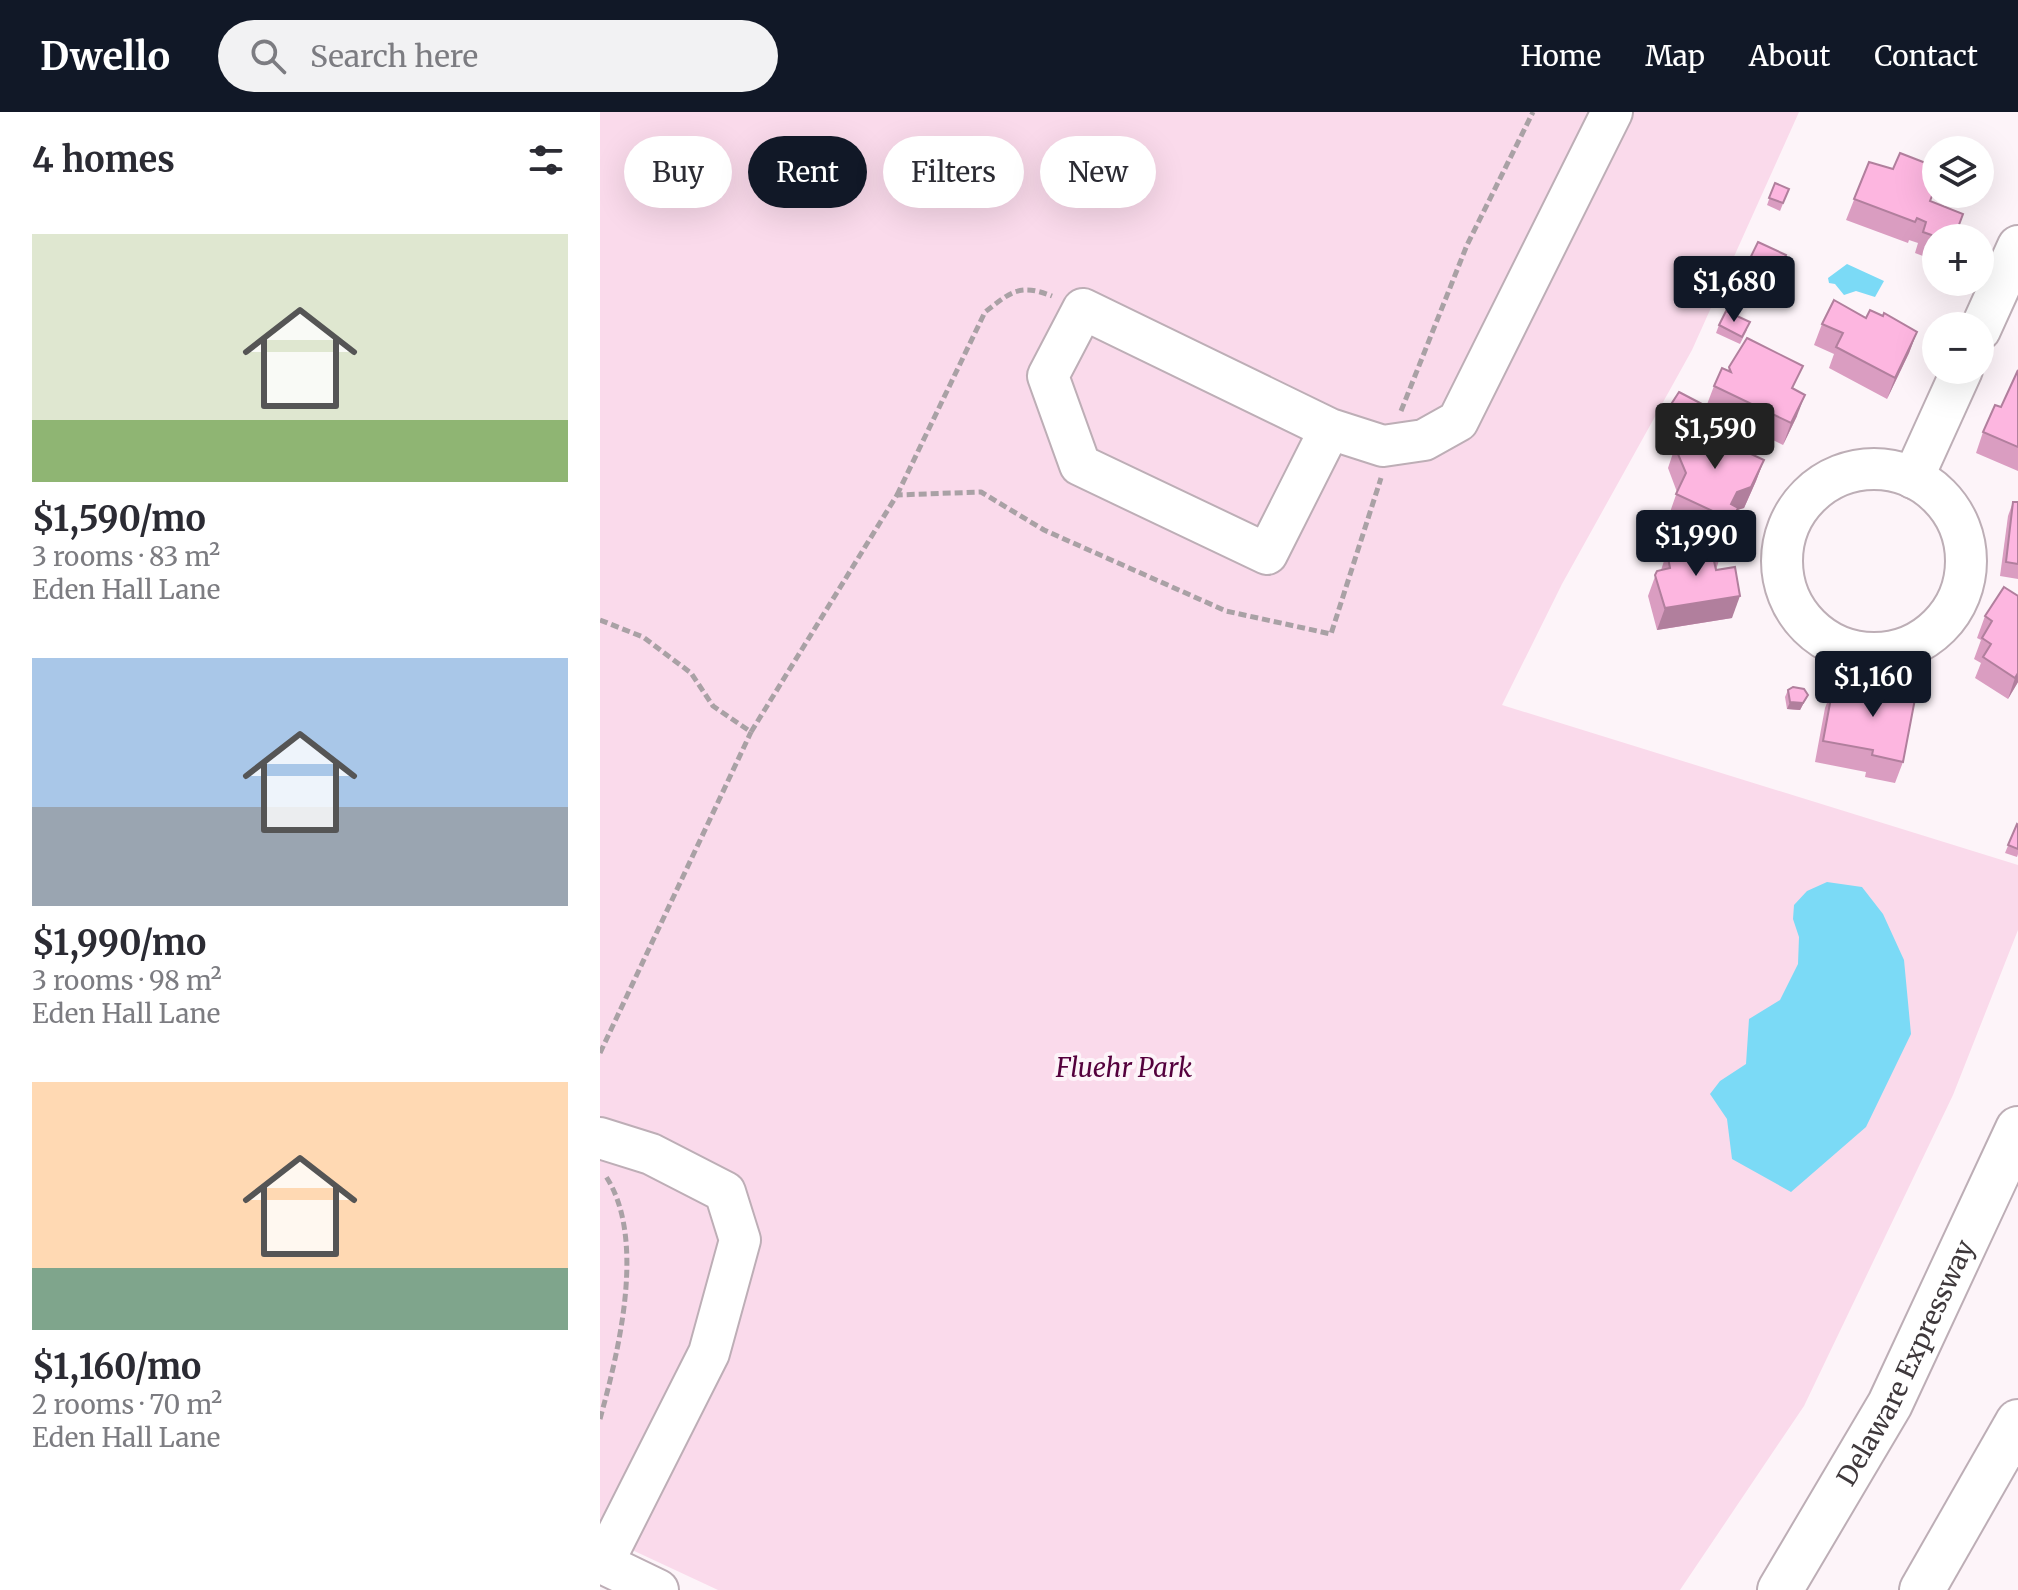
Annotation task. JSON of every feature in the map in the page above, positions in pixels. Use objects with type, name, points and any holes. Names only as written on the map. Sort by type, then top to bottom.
[{"type":"highway","name":"Delaware Expressway","points":[[1780,1590],[1890,1404],[2018,1129]]},
{"type":"highway","points":[[1922,1590],[2018,1422]]},
{"type":"street","points":[[1330,429],[1267,554],[1080,465],[1048,376],[1083,309],[1330,429],[1383,446],[1424,440],[1458,421],[1612,112]]},
{"type":"street","points":[[1988,312],[2018,246]]},
{"type":"street","points":[[1913,478],[1956,384]]},
{"type":"street","points":[[1856,471],[1895,472],[1913,478],[1943,501],[1962,535],[1965,573],[1953,609],[1934,631],[1909,646],[1872,654],[1834,645],[1804,622],[1785,588],[1782,550],[1795,514],[1821,486],[1856,471]]},
{"type":"street","points":[[600,1138],[651,1154],[725,1192],[740,1240],[709,1353],[601,1563],[658,1590]]},
{"type":"path","points":[[897,495],[985,312],[1011,292],[1030,288],[1083,309]]},
{"type":"path","points":[[600,1053],[751,732]]},
{"type":"path","points":[[600,1167],[617,1193],[628,1247],[610,1382],[600,1419]]},
{"type":"green space","name":"Fluehr Park","points":[[600,112],[1799,112],[1692,350],[1562,584],[1502,705],[2018,865],[2018,930],[1953,1095],[1804,1406],[1680,1590],[718,1590],[600,1535]]},
{"type":"water","points":[[1847,264],[1884,281],[1875,297],[1856,291],[1844,295],[1835,284],[1829,283],[1828,278]]},
{"type":"water","points":[[1827,882],[1862,887],[1883,914],[1904,960],[1911,1034],[1866,1127],[1791,1192],[1732,1159],[1727,1119],[1710,1094],[1720,1081],[1746,1064],[1749,1019],[1780,1000],[1798,964],[1799,937],[1793,919],[1794,905],[1807,891]]},
{"type":"building","points":[[1900,153],[1922,162],[1922,208],[1948,208],[1963,214],[1959,224],[1925,224],[1917,218],[1915,222],[1854,199],[1869,162],[1893,169]]},
{"type":"building","points":[[1775,183],[1789,189],[1783,203],[1769,198]]},
{"type":"building","points":[[1758,242],[1786,255],[1768,292],[1740,279]]},
{"type":"building","points":[[1834,300],[1866,318],[1870,310],[1883,316],[1884,313],[1917,332],[1895,378],[1836,347],[1843,333],[1822,324]]},
{"type":"building","points":[[1726,311],[1750,322],[1742,337],[1719,325]]},
{"type":"building","points":[[1747,338],[1803,366],[1792,388],[1805,395],[1791,423],[1714,386],[1722,368],[1731,372],[1729,367]]},
{"type":"building","points":[[2018,370],[2018,447],[1983,432],[1995,405],[2001,407]]},
{"type":"building","points":[[1679,392],[1702,404],[1694,419],[1670,406]]},
{"type":"building","points":[[1671,414],[1685,421],[1679,432],[1665,425]]},
{"type":"building","points":[[1690,426],[1715,437],[1718,431],[1724,434],[1721,440],[1764,460],[1751,487],[1737,492],[1731,504],[1738,508],[1732,520],[1676,494],[1686,473],[1675,447],[1679,440],[1682,442]]},
{"type":"building","points":[[2013,502],[2018,502],[2018,564],[2006,562]]},
{"type":"building","points":[[1716,543],[1719,560],[1714,561],[1716,570],[1735,567],[1740,596],[1665,608],[1655,575],[1657,571],[1670,568],[1667,552]]},
{"type":"building","points":[[2004,587],[2018,596],[2018,673],[2015,678],[1983,657],[1991,644],[1982,638],[1992,621],[1985,616]]},
{"type":"building","points":[[1887,678],[1918,683],[1903,762],[1872,755],[1873,750],[1823,741],[1833,687],[1884,697]]},
{"type":"building","points":[[1793,687],[1804,689],[1808,695],[1803,703],[1790,702],[1788,690]]},
{"type":"building","points":[[2018,825],[2018,849],[2008,845]]}]
